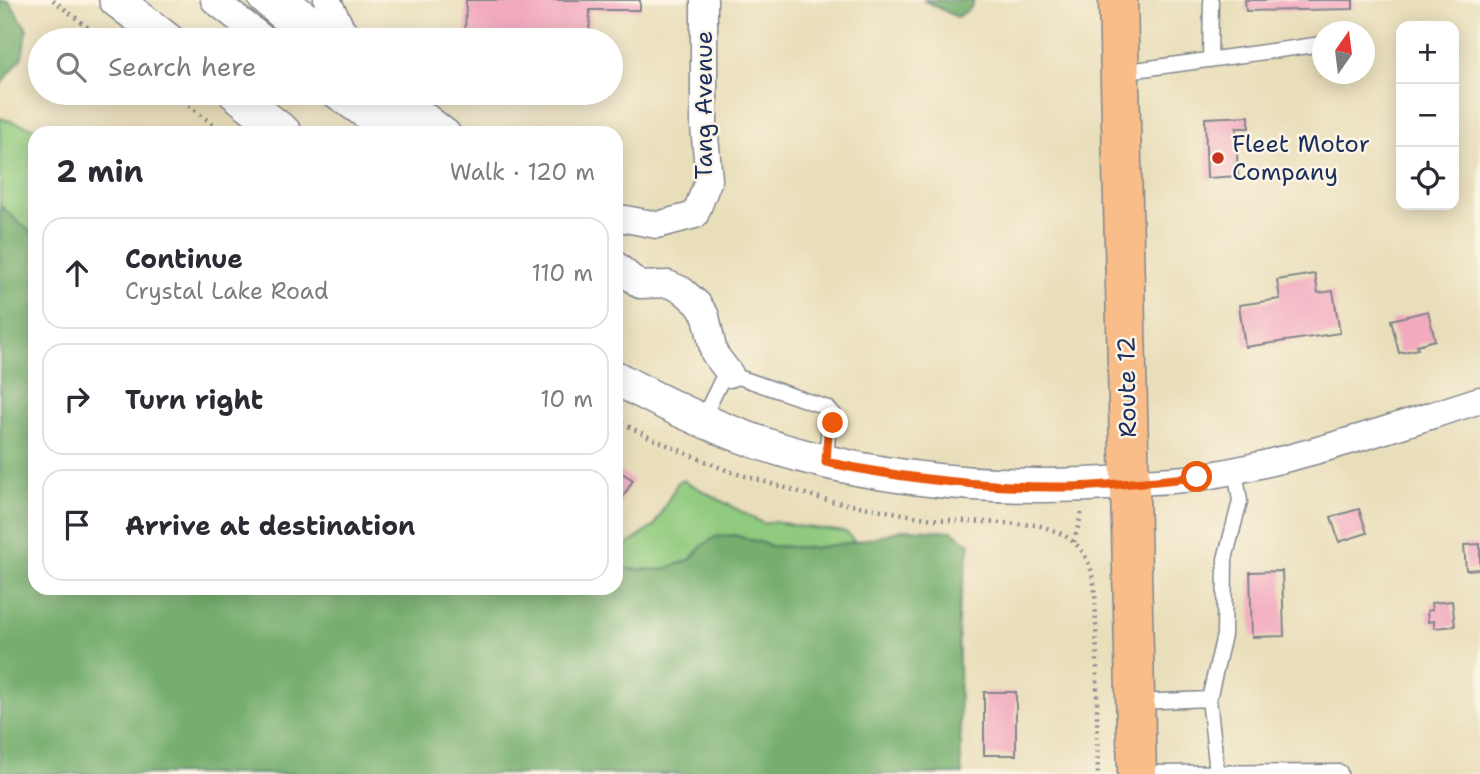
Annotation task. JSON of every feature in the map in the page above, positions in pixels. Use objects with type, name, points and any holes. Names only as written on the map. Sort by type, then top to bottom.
[{"type":"highway","name":"Route 12","points":[[1118,0],[1137,774]]},
{"type":"street","points":[[116,0],[152,28]]},
{"type":"street","points":[[214,0],[249,28]]},
{"type":"street","points":[[224,0],[251,28]]},
{"type":"street","points":[[262,0],[295,28]]},
{"type":"street","points":[[287,0],[323,28]]},
{"type":"street","points":[[327,0],[341,28]]},
{"type":"street","name":"Tang Avenue","points":[[623,219],[657,225],[695,215],[709,179],[704,126],[704,0]]},
{"type":"street","points":[[250,105],[276,126]]},
{"type":"street","points":[[349,105],[380,126]]},
{"type":"street","points":[[388,105],[416,126]]},
{"type":"street","points":[[415,105],[439,126]]},
{"type":"street","points":[[628,281],[668,284],[682,290],[698,304],[706,316],[714,353],[730,374]]},
{"type":"street","points":[[623,382],[673,408],[732,433],[826,462],[888,475],[995,485],[1070,487],[1197,477],[1235,470],[1321,451],[1480,400]]},
{"type":"lane","points":[[1210,60],[1211,1]]},
{"type":"lane","points":[[1119,72],[1312,45]]},
{"type":"lane","points":[[702,420],[721,381],[730,374],[828,408],[834,414],[828,434],[826,462]]},
{"type":"lane","points":[[1217,772],[1209,699],[1224,635],[1224,559],[1240,501],[1235,470]]},
{"type":"lane","points":[[1135,702],[1209,699]]},
{"type":"lane","points":[[1137,774],[1340,774]]},
{"type":"path","points":[[53,0],[89,28]]},
{"type":"path","points":[[188,105],[215,126]]},
{"type":"path","points":[[1074,542],[1088,562],[1094,588],[1098,663],[1098,774]]},
{"type":"green space","points":[[0,0],[9,1],[27,29],[22,57],[0,85]]},
{"type":"green space","points":[[923,0],[974,0],[970,9],[957,17]]},
{"type":"green space","points":[[0,118],[28,126],[28,230],[0,206]]},
{"type":"green space","points":[[0,206],[28,230],[28,595],[623,595],[623,567],[661,570],[690,560],[702,546],[715,537],[734,535],[772,546],[813,548],[855,542],[906,529],[952,531],[970,544],[958,613],[963,774],[0,774]]},
{"type":"green space","points":[[683,480],[764,524],[773,521],[846,532],[855,542],[813,548],[772,546],[734,535],[702,546],[690,560],[661,570],[623,567],[623,548],[654,526],[678,482]]},
{"type":"building","points":[[466,0],[640,0],[640,10],[590,10],[589,28],[465,28]]},
{"type":"building","points":[[1245,0],[1353,0],[1353,9],[1246,11]]},
{"type":"building","points":[[1249,116],[1249,128],[1236,128],[1238,176],[1207,178],[1205,118]]},
{"type":"building","points":[[1315,274],[1318,293],[1333,291],[1340,333],[1245,347],[1239,305],[1280,299],[1277,280]]},
{"type":"building","points":[[1428,311],[1435,340],[1417,345],[1418,349],[1399,353],[1391,320]]},
{"type":"building","points":[[623,474],[633,480],[623,497]]},
{"type":"building","points":[[1359,509],[1367,533],[1339,542],[1331,517]]},
{"type":"building","points":[[1480,544],[1480,569],[1466,570],[1464,545]]},
{"type":"building","points":[[1282,571],[1284,636],[1252,637],[1250,572]]},
{"type":"building","points":[[1452,601],[1455,626],[1434,628],[1434,621],[1428,622],[1427,611],[1432,610],[1431,603]]},
{"type":"building","points":[[984,692],[1016,692],[1016,755],[984,755]]},
{"type":"place","name":"Fleet Motor Company","points":[[1218,158]]},
{"type":"route","points":[[833,423],[828,434],[826,462],[888,475],[995,485],[1070,487],[1197,477]]}]
